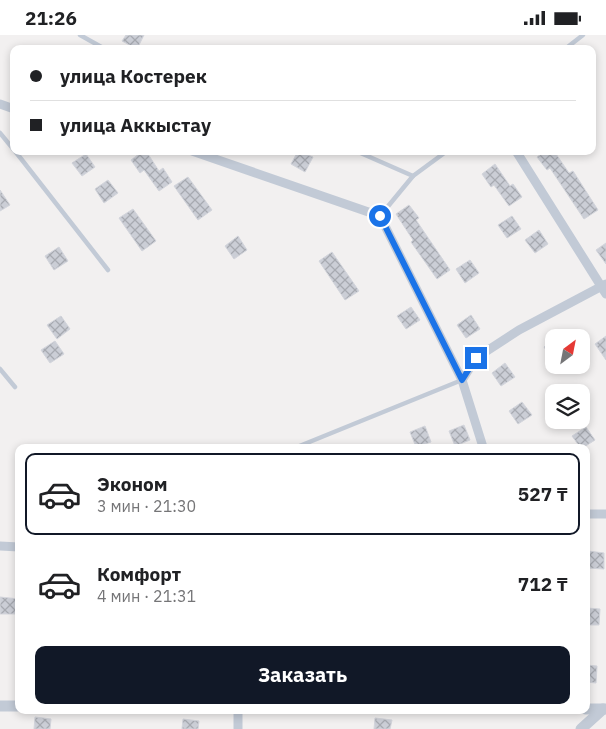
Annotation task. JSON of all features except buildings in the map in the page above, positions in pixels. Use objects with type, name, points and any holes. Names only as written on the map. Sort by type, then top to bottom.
[{"type":"street","points":[[204,155],[380,216],[462,380],[483,444]]},
{"type":"street","points":[[462,380],[476,358],[519,330],[605,288],[519,155]]},
{"type":"street","points":[[590,514],[606,514]]},
{"type":"street","points":[[0,546],[15,547]]},
{"type":"street","points":[[0,706],[15,706]]},
{"type":"street","points":[[590,709],[605,709]]},
{"type":"street","points":[[584,728],[605,709]]},
{"type":"street","points":[[238,714],[238,729]]},
{"type":"lane","points":[[80,35],[98,45]]},
{"type":"lane","points":[[570,45],[583,35]]},
{"type":"lane","points":[[0,133],[10,146]]},
{"type":"lane","points":[[17,155],[108,270]]},
{"type":"lane","points":[[365,155],[413,176]]},
{"type":"lane","points":[[380,216],[413,176],[442,155]]},
{"type":"lane","points":[[0,369],[15,387]]},
{"type":"lane","points":[[305,444],[462,380]]},
{"type":"route","points":[[380,216],[462,380],[476,358]]}]
